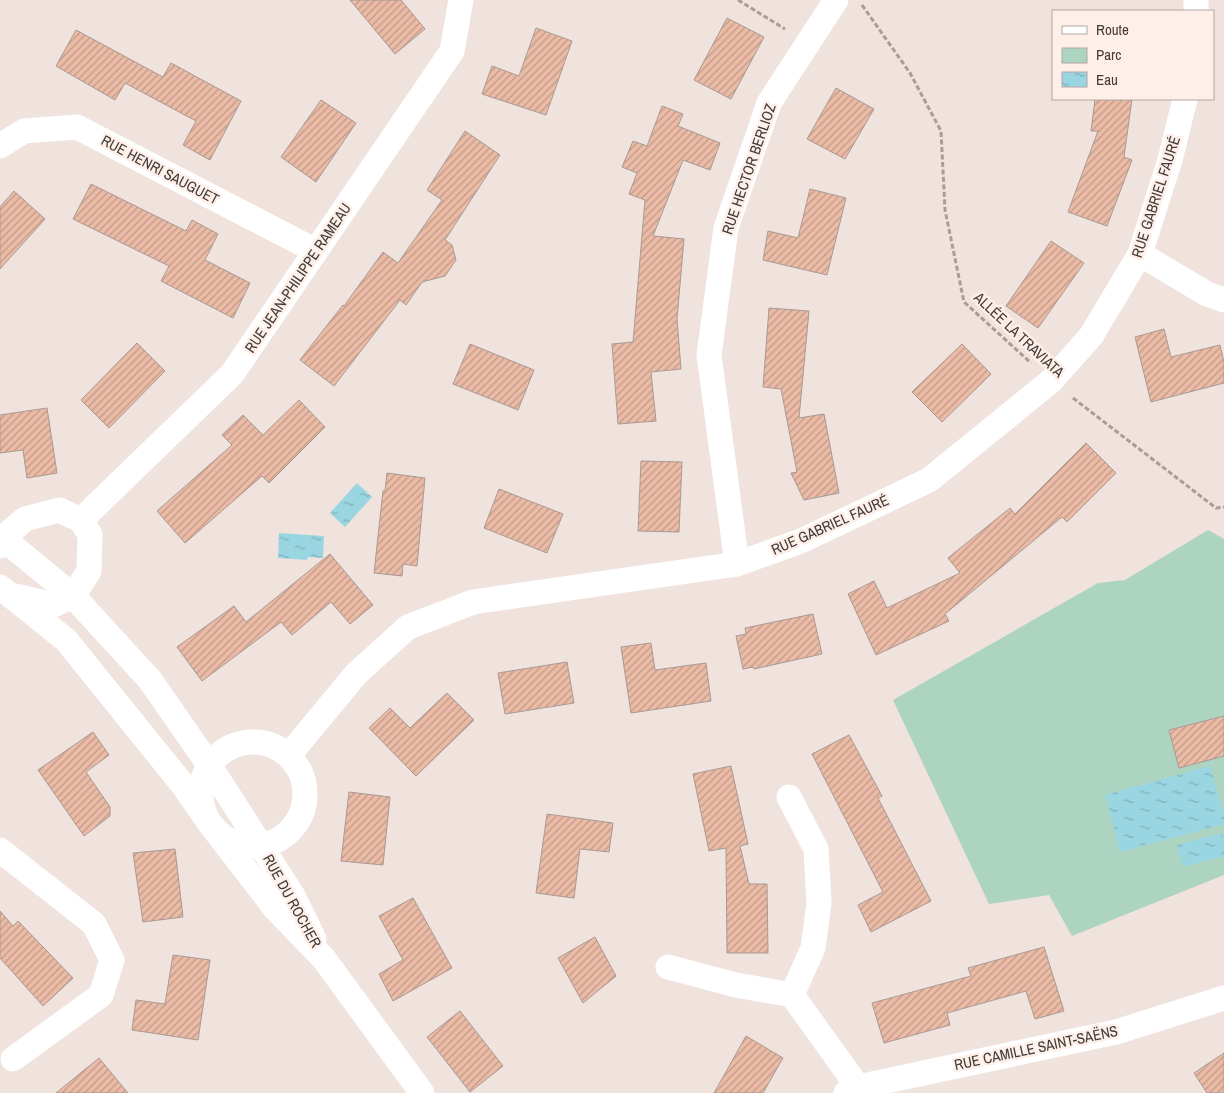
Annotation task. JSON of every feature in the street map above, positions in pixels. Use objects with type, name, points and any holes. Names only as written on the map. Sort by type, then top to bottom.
[{"type":"street","name":"RUE JEAN-PHILIPPE RAMEAU","points":[[81,520],[232,374],[452,51],[461,0]]},
{"type":"street","name":"RUE HECTOR BERLIOZ","points":[[737,564],[709,355],[726,228],[769,103],[836,0]]},
{"type":"street","name":"RUE GABRIEL FAURÉ","points":[[289,755],[356,674],[408,627],[472,602],[737,564],[800,542],[929,480],[1051,381],[1091,336],[1140,254],[1170,160],[1185,100]]},
{"type":"street","name":"RUE HENRI SAUGUET","points":[[0,146],[24,131],[77,127],[316,252]]},
{"type":"street","points":[[1140,254],[1207,294],[1224,300]]},
{"type":"street","points":[[1,540],[25,519],[59,510],[81,520],[90,535],[89,570],[74,596],[53,604],[4,585]]},
{"type":"street","name":"RUE DU ROCHER","points":[[1,540],[74,596],[150,680],[262,846],[293,896],[324,959]]},
{"type":"street","name":"RUE DU ROCHER","points":[[4,585],[66,640],[183,785],[211,825],[275,908],[324,959]]},
{"type":"street","points":[[244,742],[260,742],[275,746],[289,755],[302,776],[305,788],[305,801],[302,813],[290,832],[262,846],[247,846],[233,842],[221,835],[204,814],[201,788],[209,765],[229,747],[244,742]]},
{"type":"street","points":[[789,797],[816,849],[818,903],[813,948],[792,995]]},
{"type":"street","points":[[0,850],[94,924],[112,960],[101,995],[13,1059]]},
{"type":"street","points":[[324,959],[422,1093]]},
{"type":"street","points":[[668,967],[736,985],[792,995],[852,1090]]},
{"type":"street","name":"RUE CAMILLE SAINT-SAËNS","points":[[852,1090],[1116,1032],[1224,998]]},
{"type":"path","points":[[738,0],[808,43]]},
{"type":"path","name":"ALLÉE LA TRAVIATA","points":[[859,0],[910,73],[941,131],[945,210],[964,302],[1051,381],[1216,508],[1224,507]]},
{"type":"green space","points":[[1208,530],[1224,539],[1224,875],[1072,936],[1049,895],[989,904],[893,700],[1098,583],[1125,580]]},
{"type":"water","points":[[357,483],[372,497],[345,527],[330,513]]},
{"type":"water","points":[[279,533],[324,536],[323,558],[308,557],[307,560],[278,558]]},
{"type":"water","points":[[1210,766],[1224,815],[1224,824],[1120,852],[1105,795]]},
{"type":"water","points":[[1222,833],[1224,856],[1183,867],[1177,845]]},
{"type":"building","points":[[350,0],[401,0],[425,29],[395,54]]},
{"type":"building","points":[[727,18],[764,37],[731,99],[694,80]]},
{"type":"building","points":[[536,28],[572,41],[546,115],[482,94],[492,66],[519,76]]},
{"type":"building","points":[[76,30],[163,77],[171,63],[241,101],[210,160],[183,145],[196,121],[125,83],[115,100],[56,66]]},
{"type":"building","points":[[836,88],[874,109],[845,159],[807,139]]},
{"type":"building","points":[[321,100],[356,123],[316,182],[281,157]]},
{"type":"building","points":[[1095,100],[1132,100],[1124,157],[1132,160],[1107,226],[1068,212],[1098,131],[1091,131]]},
{"type":"building","points":[[662,106],[683,114],[678,126],[720,143],[710,170],[683,160],[653,236],[684,239],[677,319],[681,369],[651,372],[656,421],[618,424],[612,344],[633,342],[645,200],[629,194],[637,173],[622,167],[633,141],[647,146]]},
{"type":"building","points":[[465,131],[500,155],[445,240],[452,245],[456,260],[445,276],[422,282],[406,305],[400,300],[334,386],[300,360],[344,306],[383,252],[398,263],[442,200],[427,190]]},
{"type":"building","points":[[91,184],[186,231],[192,220],[218,234],[205,260],[250,283],[233,318],[161,281],[169,266],[73,219]]},
{"type":"building","points":[[810,189],[846,198],[827,275],[763,260],[768,231],[798,238]]},
{"type":"building","points":[[14,191],[45,219],[0,269],[0,207]]},
{"type":"building","points":[[1051,241],[1084,263],[1038,328],[1006,306]]},
{"type":"building","points":[[769,308],[809,311],[799,418],[824,414],[839,493],[804,500],[791,473],[797,472],[781,389],[763,387]]},
{"type":"building","points":[[1164,329],[1171,357],[1220,345],[1224,362],[1224,383],[1151,402],[1135,337]]},
{"type":"building","points":[[137,343],[165,371],[109,428],[81,400]]},
{"type":"building","points":[[470,344],[534,370],[518,410],[453,384]]},
{"type":"building","points":[[962,344],[991,374],[942,422],[912,392]]},
{"type":"building","points":[[299,400],[325,427],[269,483],[262,476],[185,543],[157,511],[232,445],[222,435],[243,415],[263,435]]},
{"type":"building","points":[[47,408],[57,473],[27,478],[23,450],[0,453],[0,415]]},
{"type":"building","points":[[1086,443],[1116,473],[1067,522],[1062,517],[945,614],[949,621],[876,655],[848,594],[874,581],[887,608],[960,573],[948,558],[1010,508],[1015,514]]},
{"type":"building","points":[[641,461],[682,462],[679,532],[638,531]]},
{"type":"building","points":[[387,473],[425,478],[417,566],[403,564],[402,576],[374,573],[383,491],[385,491]]},
{"type":"building","points":[[499,489],[563,514],[547,553],[484,528]]},
{"type":"building","points":[[330,554],[373,605],[350,624],[331,602],[292,635],[281,622],[202,681],[177,647],[234,606],[246,622]]},
{"type":"building","points":[[813,614],[822,654],[754,669],[753,667],[743,669],[736,636],[746,634],[745,628]]},
{"type":"building","points":[[651,643],[655,670],[706,663],[711,701],[631,713],[621,647]]},
{"type":"building","points":[[567,662],[574,703],[505,714],[498,673]]},
{"type":"building","points":[[447,693],[474,720],[416,776],[369,728],[390,708],[410,728]]},
{"type":"building","points":[[1224,716],[1224,756],[1179,768],[1169,730]]},
{"type":"building","points":[[93,732],[109,755],[86,772],[110,807],[110,816],[84,836],[38,770]]},
{"type":"building","points":[[849,735],[882,796],[878,798],[931,901],[871,932],[858,905],[883,892],[812,754]]},
{"type":"building","points":[[731,766],[748,844],[740,846],[749,884],[767,884],[768,953],[727,953],[726,848],[709,851],[693,774]]},
{"type":"building","points":[[349,792],[390,797],[383,865],[341,861]]},
{"type":"building","points":[[547,814],[613,823],[609,852],[580,849],[574,898],[536,893]]},
{"type":"building","points":[[175,849],[183,917],[143,922],[133,853]]},
{"type":"building","points":[[413,898],[452,968],[393,1001],[379,974],[403,960],[379,916]]},
{"type":"building","points":[[0,911],[13,926],[18,921],[73,978],[43,1006],[0,958]]},
{"type":"building","points":[[595,937],[616,976],[583,1003],[558,958]]},
{"type":"building","points":[[1044,947],[1064,1011],[1035,1019],[1026,991],[947,1013],[950,1025],[884,1043],[872,1003],[971,976],[968,968]]},
{"type":"building","points":[[173,955],[210,960],[198,1040],[132,1030],[136,1000],[165,1004]]},
{"type":"building","points":[[460,1011],[503,1066],[470,1092],[427,1037]]},
{"type":"building","points":[[746,1036],[783,1058],[763,1093],[714,1093]]},
{"type":"building","points":[[1224,1053],[1224,1093],[1207,1093],[1194,1073]]},
{"type":"building","points":[[99,1058],[128,1093],[56,1093]]}]
